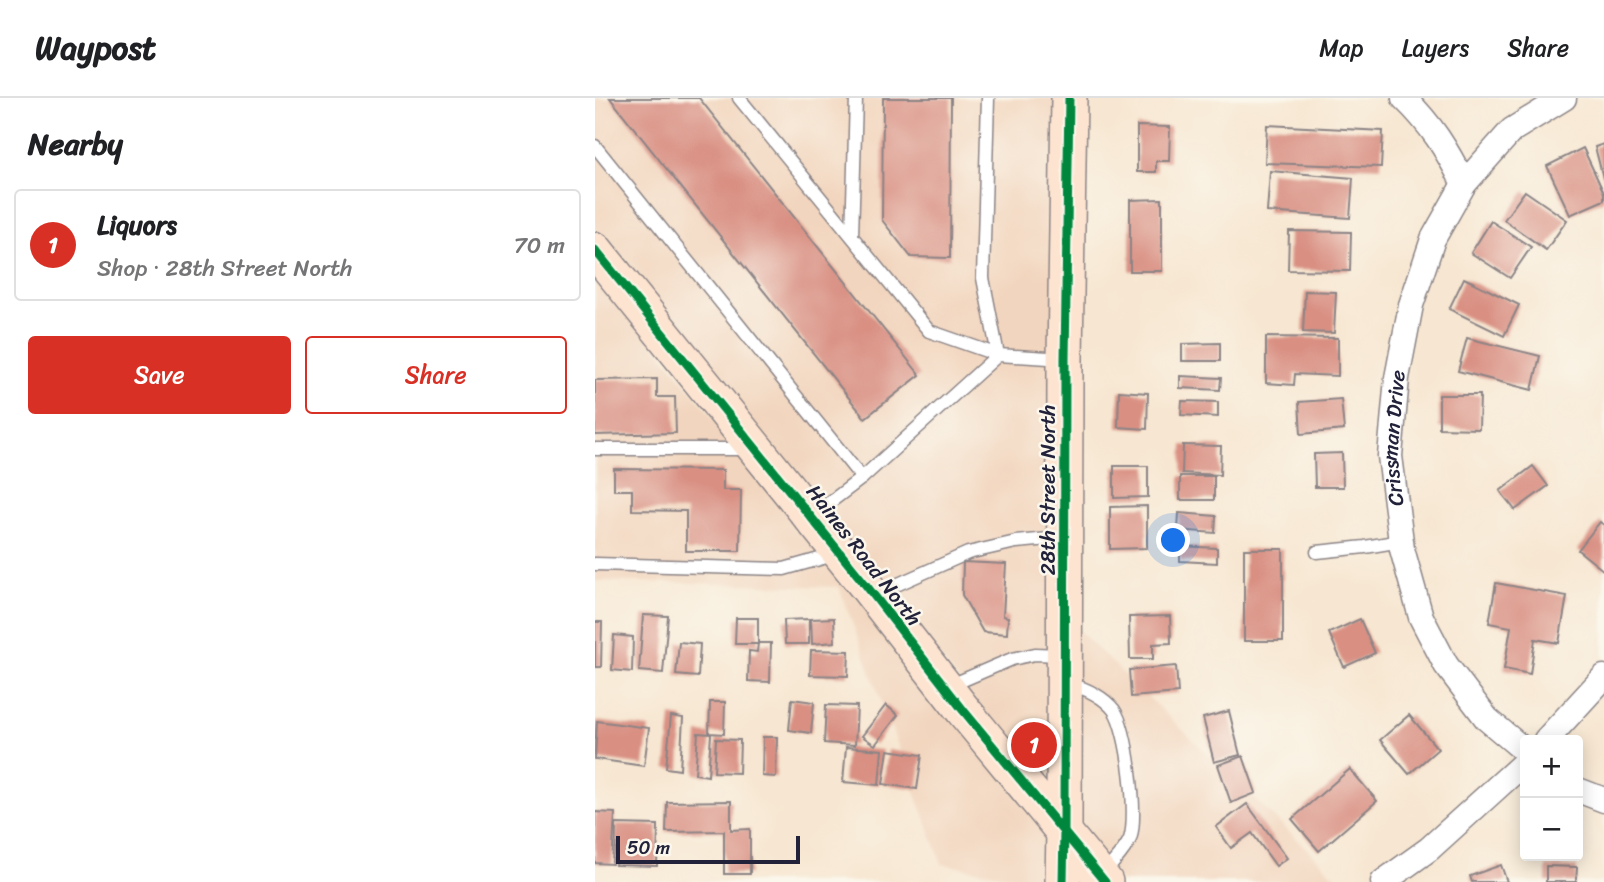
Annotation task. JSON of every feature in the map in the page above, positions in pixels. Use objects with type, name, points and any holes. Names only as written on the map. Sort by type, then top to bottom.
[{"type":"street","name":"28th Street North","points":[[1063,882],[1069,98]]},
{"type":"street","points":[[1404,98],[1420,113],[1447,150],[1465,184]]},
{"type":"street","name":"Crissman Drive","points":[[1520,747],[1487,719],[1446,665],[1421,617],[1401,541],[1390,456],[1397,378],[1411,305],[1433,239],[1465,184],[1512,130],[1565,98]]},
{"type":"street","name":"Haines Road North","points":[[595,250],[945,687],[1103,879]]},
{"type":"street","points":[[1551,735],[1604,677]]},
{"type":"street","points":[[1383,882],[1429,849],[1520,767]]},
{"type":"street","points":[[1583,792],[1604,800]]},
{"type":"lane","points":[[739,98],[929,331],[998,355],[1065,359]]},
{"type":"lane","points":[[852,236],[856,98]]},
{"type":"lane","points":[[988,98],[983,278],[998,355]]},
{"type":"lane","points":[[595,146],[863,478]]},
{"type":"lane","points":[[811,517],[863,478],[998,355]]},
{"type":"lane","points":[[595,449],[756,449]]},
{"type":"lane","points":[[874,595],[968,553],[1016,542],[1065,538]]},
{"type":"lane","points":[[1317,552],[1401,541]]},
{"type":"lane","points":[[595,564],[784,569],[840,553]]},
{"type":"lane","points":[[945,687],[1012,659],[1035,654],[1065,669],[1115,712],[1123,735],[1133,796],[1133,825],[1129,841],[1103,879]]},
{"type":"shaded area","points":[[595,98],[1056,98],[1052,796],[595,229]]},
{"type":"shaded area","points":[[595,271],[1051,837],[1047,882],[942,864],[839,587],[595,581]]},
{"type":"shaded area","points":[[1077,629],[1342,882],[1122,882],[1077,826]]},
{"type":"building","points":[[610,98],[699,98],[920,375],[865,418]]},
{"type":"building","points":[[883,98],[951,98],[950,258],[911,257],[882,220]]},
{"type":"building","points":[[1267,125],[1383,131],[1381,167],[1265,163]]},
{"type":"building","points":[[1137,126],[1170,127],[1169,161],[1156,161],[1156,172],[1137,172]]},
{"type":"building","points":[[1604,144],[1604,178],[1603,178],[1595,147]]},
{"type":"building","points":[[1583,148],[1604,193],[1604,200],[1570,215],[1547,166]]},
{"type":"building","points":[[1270,171],[1353,178],[1350,218],[1267,212]]},
{"type":"building","points":[[1525,191],[1567,220],[1546,250],[1504,220]]},
{"type":"building","points":[[1162,199],[1162,271],[1130,271],[1130,200]]},
{"type":"building","points":[[1491,221],[1531,247],[1510,278],[1471,253]]},
{"type":"building","points":[[1289,231],[1351,232],[1350,271],[1288,270]]},
{"type":"building","points":[[1464,278],[1519,305],[1504,336],[1449,309]]},
{"type":"building","points":[[1305,291],[1336,292],[1334,333],[1303,332]]},
{"type":"building","points":[[1266,337],[1338,338],[1338,376],[1295,374],[1294,385],[1266,383]]},
{"type":"building","points":[[1467,338],[1540,356],[1532,390],[1458,371]]},
{"type":"building","points":[[1220,343],[1220,361],[1182,361],[1182,344]]},
{"type":"building","points":[[1180,376],[1221,378],[1220,390],[1180,388]]},
{"type":"building","points":[[657,379],[657,397],[675,397],[676,433],[595,435],[595,380]]},
{"type":"building","points":[[1119,391],[1148,393],[1147,429],[1118,427]]},
{"type":"building","points":[[1439,395],[1480,395],[1479,429],[1439,428]]},
{"type":"building","points":[[1341,399],[1344,430],[1301,434],[1299,402]]},
{"type":"building","points":[[1182,401],[1218,402],[1218,417],[1181,415]]},
{"type":"building","points":[[1183,445],[1221,446],[1220,475],[1182,473]]},
{"type":"building","points":[[1342,453],[1343,487],[1315,487],[1314,454]]},
{"type":"building","points":[[1114,466],[1148,466],[1148,497],[1114,498]]},
{"type":"building","points":[[1533,466],[1548,486],[1515,510],[1500,491]]},
{"type":"building","points":[[614,469],[723,470],[723,490],[741,490],[740,551],[686,551],[686,511],[632,510],[632,490],[614,490]]},
{"type":"building","points":[[1180,476],[1214,476],[1214,500],[1180,500]]},
{"type":"building","points":[[1147,506],[1147,548],[1110,549],[1110,507]]},
{"type":"building","points":[[1179,513],[1216,516],[1215,533],[1178,530]]},
{"type":"building","points":[[1600,522],[1604,525],[1604,571],[1578,550]]},
{"type":"building","points":[[1180,546],[1217,548],[1217,563],[1180,561]]},
{"type":"building","points":[[1244,549],[1283,549],[1283,641],[1244,641]]},
{"type":"building","points":[[963,562],[1006,564],[1003,616],[1008,617],[1007,634],[983,632],[962,595]]},
{"type":"building","points":[[1496,583],[1567,596],[1559,643],[1535,639],[1530,674],[1504,669],[1511,627],[1489,623]]},
{"type":"building","points":[[643,615],[668,616],[663,673],[639,671]]},
{"type":"building","points":[[1170,616],[1171,643],[1153,644],[1153,659],[1130,659],[1129,617]]},
{"type":"building","points":[[736,618],[758,618],[758,644],[735,644]]},
{"type":"building","points":[[834,618],[835,642],[812,644],[811,619]]},
{"type":"building","points":[[809,619],[809,644],[785,644],[784,620]]},
{"type":"building","points":[[1360,619],[1375,653],[1344,667],[1329,633]]},
{"type":"building","points":[[595,622],[602,622],[601,667],[595,667]]},
{"type":"building","points":[[614,635],[633,637],[632,672],[612,670]]},
{"type":"building","points":[[679,642],[700,644],[698,677],[676,675]]},
{"type":"building","points":[[758,643],[771,643],[770,682],[748,681],[749,651],[757,652]]},
{"type":"building","points":[[811,650],[849,651],[848,676],[810,675]]},
{"type":"building","points":[[1176,666],[1178,693],[1131,697],[1129,670]]},
{"type":"building","points":[[792,699],[814,702],[811,733],[789,730]]},
{"type":"building","points":[[710,702],[725,702],[724,734],[709,733]]},
{"type":"building","points":[[826,705],[857,706],[855,745],[824,743]]},
{"type":"building","points":[[886,705],[898,715],[875,745],[862,736]]},
{"type":"building","points":[[1229,711],[1240,755],[1214,762],[1203,718]]},
{"type":"building","points":[[1409,715],[1438,749],[1409,774],[1380,740]]},
{"type":"building","points":[[671,716],[683,718],[680,770],[666,768]]},
{"type":"building","points":[[597,721],[649,728],[644,766],[595,759]]},
{"type":"building","points":[[698,733],[711,734],[708,776],[695,774]]},
{"type":"building","points":[[763,737],[777,737],[776,777],[762,776]]},
{"type":"building","points":[[716,739],[740,740],[739,773],[714,772]]},
{"type":"building","points":[[846,747],[882,750],[879,785],[843,782]]},
{"type":"building","points":[[888,750],[922,755],[917,789],[883,784]]},
{"type":"building","points":[[1243,756],[1256,793],[1231,803],[1218,765]]},
{"type":"building","points":[[1350,769],[1377,801],[1319,851],[1292,819]]},
{"type":"building","points":[[731,801],[731,830],[750,829],[750,874],[724,874],[724,831],[666,832],[667,802]]},
{"type":"building","points":[[1247,804],[1287,858],[1276,866],[1252,833],[1231,848],[1216,827]]},
{"type":"building","points":[[595,812],[615,813],[612,864],[595,863]]},
{"type":"building","points":[[616,824],[658,825],[657,866],[615,865]]},
{"type":"building","points":[[1501,865],[1507,882],[1472,882],[1470,876]]},
{"type":"building","points":[[1546,866],[1577,867],[1576,882],[1546,882]]},
{"type":"cycle path","points":[[1063,882],[1069,98]]},
{"type":"cycle path","points":[[595,250],[865,584],[963,710],[1105,882]]},
{"type":"place","name":"Liquors","points":[[1034,745]]}]
